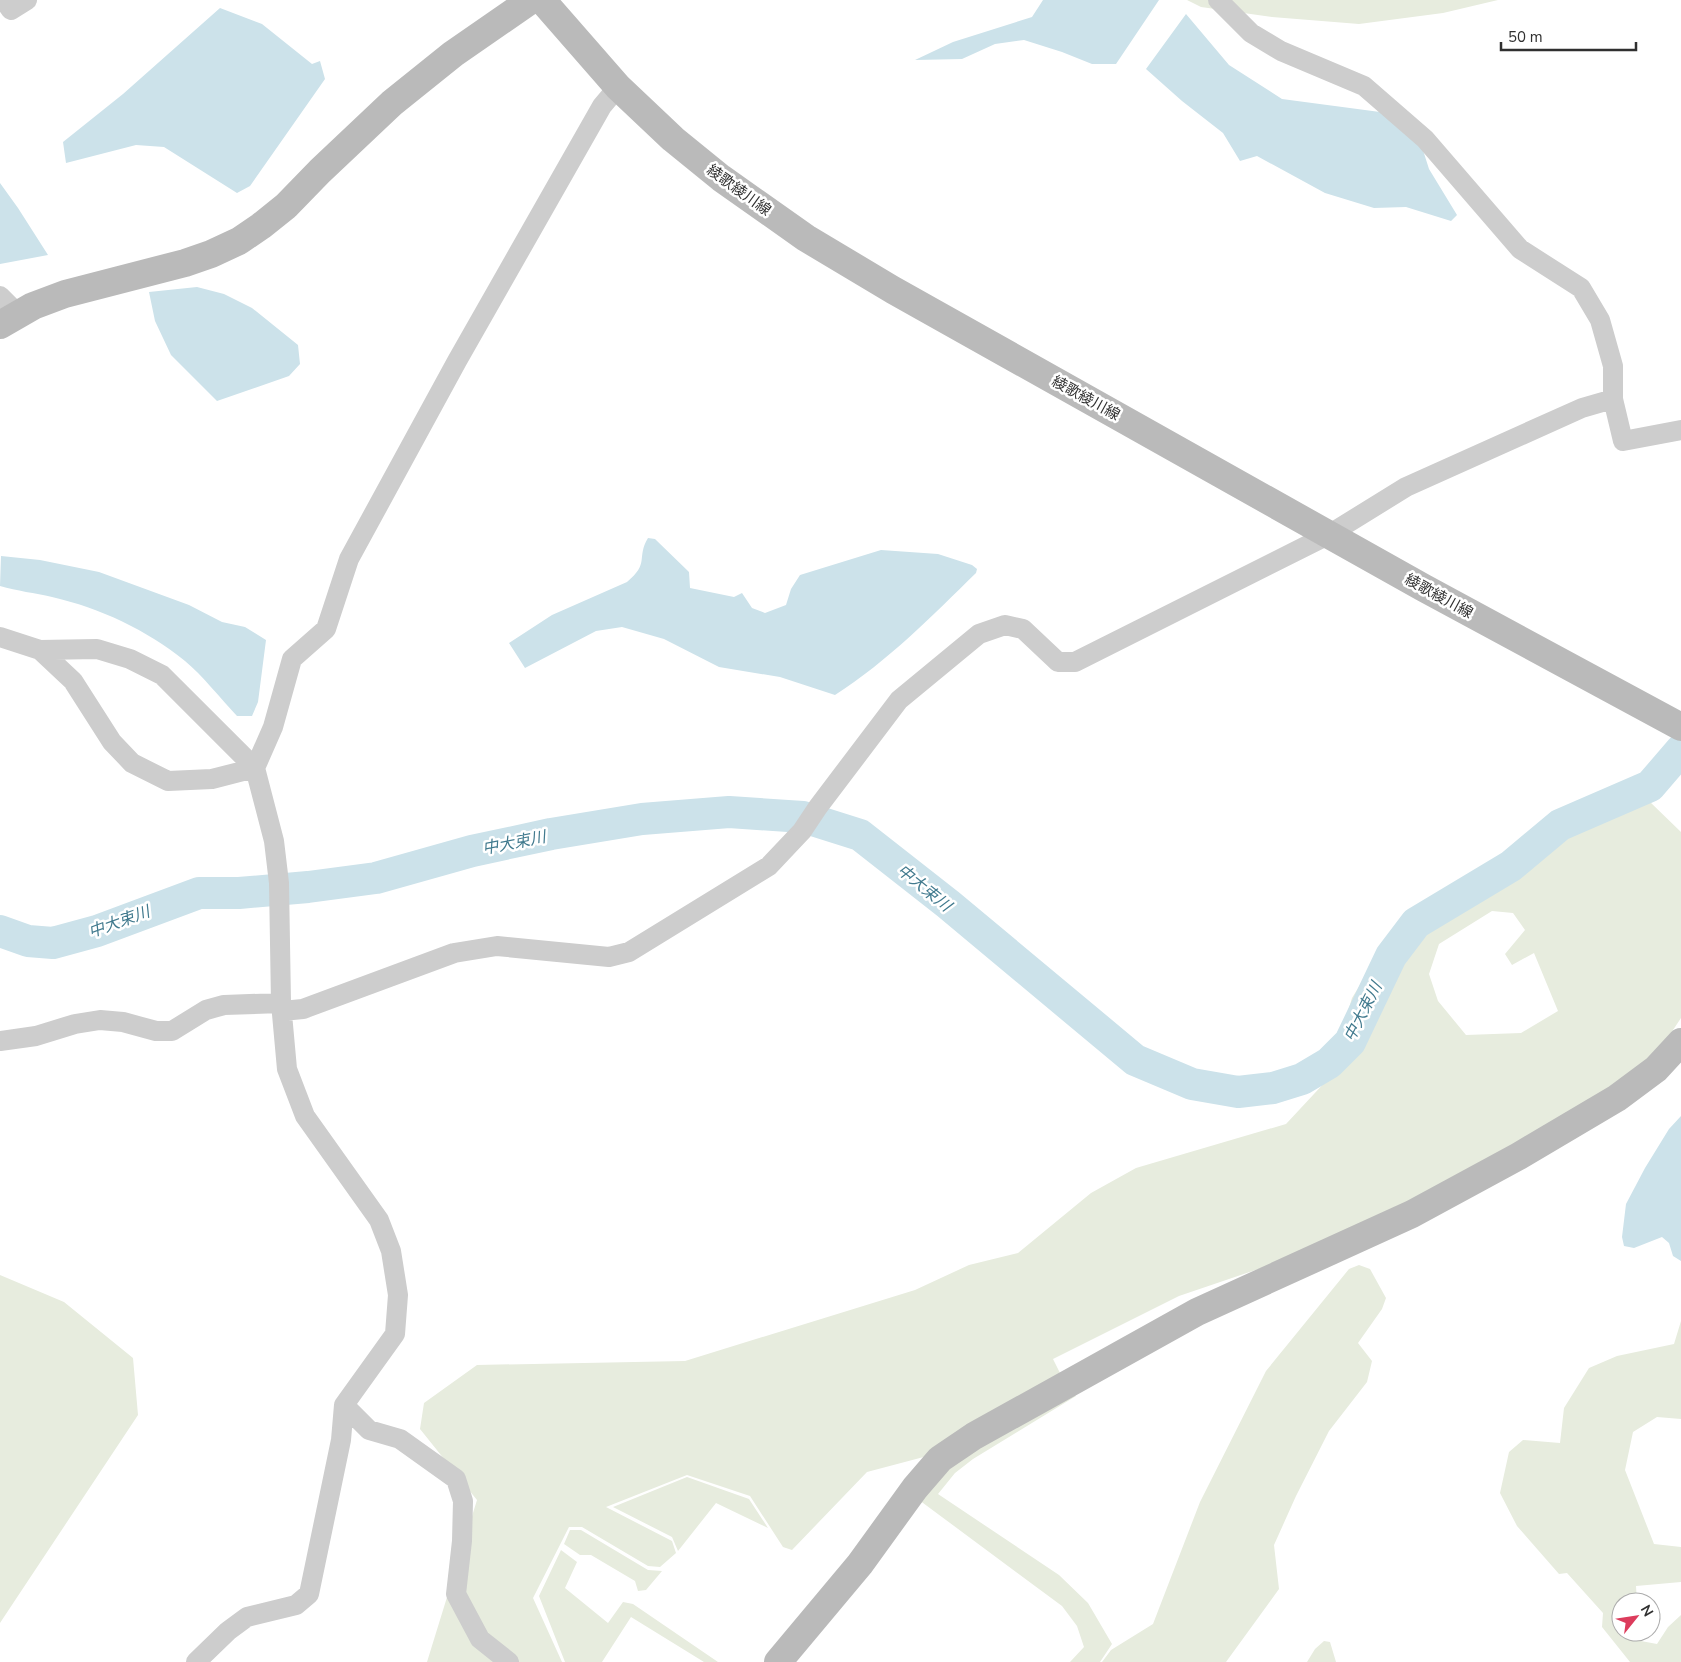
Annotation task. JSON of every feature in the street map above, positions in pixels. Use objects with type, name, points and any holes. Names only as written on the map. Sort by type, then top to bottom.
[{"type":"street","points":[[4,0],[11,10],[27,0]]},
{"type":"street","points":[[6,312],[65,294],[185,263],[239,241],[286,206],[320,170],[392,103],[453,54],[531,0]]},
{"type":"street","name":"綾歌綾川線","points":[[542,0],[618,87],[673,139],[714,172],[806,238],[893,290],[1433,592],[1681,727]]},
{"type":"street","points":[[1218,0],[1251,33],[1273,46],[1364,86],[1425,139],[1520,249],[1581,288],[1600,320],[1613,366],[1613,399],[1623,441],[1681,430]]},
{"type":"street","points":[[255,768],[274,727],[292,658],[326,629],[353,551],[568,165],[602,106],[618,87]]},
{"type":"street","points":[[0,1042],[36,1036],[75,1024],[100,1020],[123,1022],[156,1031],[172,1031],[206,1010],[224,1005],[303,1009],[454,953],[497,946],[609,957],[629,952],[769,866],[802,831],[899,700],[979,634],[1005,625],[1023,629],[1058,662],[1075,662],[1330,534],[1406,487],[1582,408],[1613,399]]},
{"type":"street","points":[[0,637],[40,650],[97,649],[130,659],[162,675],[255,768],[274,841],[279,883],[281,1007],[287,1069],[305,1116],[379,1220],[391,1251],[398,1295],[395,1334],[344,1405],[341,1440],[309,1594],[296,1605],[247,1617],[228,1631],[196,1662]]},
{"type":"street","points":[[40,650],[73,681],[112,742],[132,763],[168,781],[212,779],[255,768]]},
{"type":"street","points":[[778,1662],[860,1564],[915,1488],[940,1459],[974,1436],[1197,1312],[1412,1214],[1519,1156],[1617,1098],[1656,1070],[1681,1042]]},
{"type":"street","points":[[344,1405],[369,1430],[400,1439],[456,1479],[463,1501],[462,1541],[456,1594],[480,1639],[509,1662]]},
{"type":"shaded area","points":[[1187,0],[1498,0],[1443,13],[1359,24],[1272,17],[1201,7]]},
{"type":"shaded area","points":[[1649,801],[1681,832],[1681,1018],[1655,1057],[1615,1088],[1444,1184],[1279,1262],[1179,1296],[1053,1359],[1060,1373],[935,1454],[867,1472],[792,1550],[783,1547],[750,1496],[687,1475],[606,1507],[672,1541],[676,1553],[660,1567],[648,1566],[582,1527],[569,1527],[533,1598],[562,1662],[427,1662],[477,1500],[420,1429],[424,1403],[477,1365],[685,1361],[915,1290],[969,1265],[1018,1253],[1091,1193],[1136,1168],[1286,1124],[1327,1080],[1352,998],[1389,938],[1463,901],[1522,866],[1567,831]],"holes":[[[1492,911],[1513,913],[1525,930],[1505,954],[1512,965],[1534,953],[1558,1011],[1521,1033],[1466,1035],[1438,1001],[1429,974],[1439,944]]]},
{"type":"shaded area","points":[[1359,1265],[1370,1269],[1386,1298],[1382,1309],[1358,1343],[1372,1361],[1367,1382],[1329,1431],[1274,1545],[1279,1589],[1226,1662],[1102,1662],[1111,1650],[1153,1624],[1200,1502],[1266,1371],[1349,1269]]},
{"type":"shaded area","points":[[0,1275],[64,1302],[133,1358],[138,1415],[0,1623]]},
{"type":"shaded area","points":[[1681,1321],[1681,1419],[1657,1417],[1633,1432],[1625,1470],[1654,1544],[1681,1547],[1681,1582],[1636,1586],[1636,1592],[1611,1592],[1611,1638],[1602,1627],[1603,1613],[1567,1573],[1559,1574],[1517,1526],[1500,1493],[1509,1452],[1523,1440],[1560,1443],[1564,1408],[1589,1368],[1617,1356],[1674,1344]]},
{"type":"shaded area","points":[[1072,1391],[1076,1396],[973,1459],[955,1473],[938,1494],[1059,1575],[1088,1603],[1112,1644],[1100,1662],[1070,1662],[1084,1647],[1077,1626],[1062,1606],[919,1500],[947,1468]]},
{"type":"shaded area","points":[[687,1477],[749,1499],[768,1528],[716,1503],[678,1551],[672,1537],[613,1507]]},
{"type":"shaded area","points":[[570,1530],[581,1530],[648,1570],[662,1571],[646,1590],[638,1591],[635,1581],[591,1555],[580,1555],[564,1544]]},
{"type":"shaded area","points":[[561,1550],[577,1562],[565,1588],[608,1623],[623,1602],[633,1604],[718,1662],[704,1662],[631,1617],[602,1662],[565,1662],[539,1596]]},
{"type":"shaded area","points":[[1681,1615],[1681,1662],[1630,1662],[1614,1642],[1646,1642],[1657,1644],[1661,1642],[1661,1638],[1668,1627]]},
{"type":"shaded area","points":[[1324,1641],[1330,1642],[1336,1662],[1307,1662],[1315,1649]]},
{"type":"water","points":[[1043,0],[1159,0],[1116,64],[1092,64],[1024,40],[995,44],[962,59],[915,60],[953,42],[1032,17]]},
{"type":"water","points":[[220,8],[262,24],[312,64],[320,61],[325,79],[250,186],[237,193],[164,147],[136,145],[66,163],[63,142],[123,94]]},
{"type":"water","points":[[1186,14],[1229,65],[1282,99],[1380,112],[1422,147],[1429,169],[1457,215],[1451,221],[1406,207],[1374,208],[1325,193],[1257,156],[1240,161],[1223,133],[1182,101],[1146,69]]},
{"type":"water","points":[[0,183],[18,208],[48,255],[0,264]]},
{"type":"water","points":[[197,287],[224,294],[252,308],[298,345],[300,364],[289,376],[217,401],[171,355],[155,321],[149,292]]},
{"type":"water","points":[[648,538],[655,539],[689,572],[690,588],[734,597],[742,593],[752,608],[765,613],[786,605],[791,589],[800,575],[881,550],[938,554],[972,565],[977,569],[976,573],[891,653],[835,695],[780,677],[719,667],[664,639],[622,627],[596,631],[525,668],[509,643],[552,615],[627,582],[641,565],[643,551]]},
{"type":"water","points":[[1,556],[40,560],[99,572],[189,605],[222,622],[245,627],[266,640],[258,702],[252,716],[237,716],[185,661],[139,630],[88,607],[0,586]]},
{"type":"water","points":[[1681,1116],[1681,1261],[1673,1256],[1669,1243],[1662,1237],[1634,1248],[1624,1246],[1622,1237],[1626,1204],[1669,1129]]},
{"type":"waterway","name":"中大束川","points":[[0,931],[28,941],[53,943],[97,931],[199,893],[239,893],[308,887],[376,878],[472,851],[551,834],[642,819],[729,812],[803,817],[860,835],[948,904],[1135,1060],[1192,1084],[1238,1092],[1273,1088],[1302,1079],[1329,1063],[1350,1042],[1391,956],[1416,923],[1511,866],[1560,825],[1650,786],[1681,750]]}]
